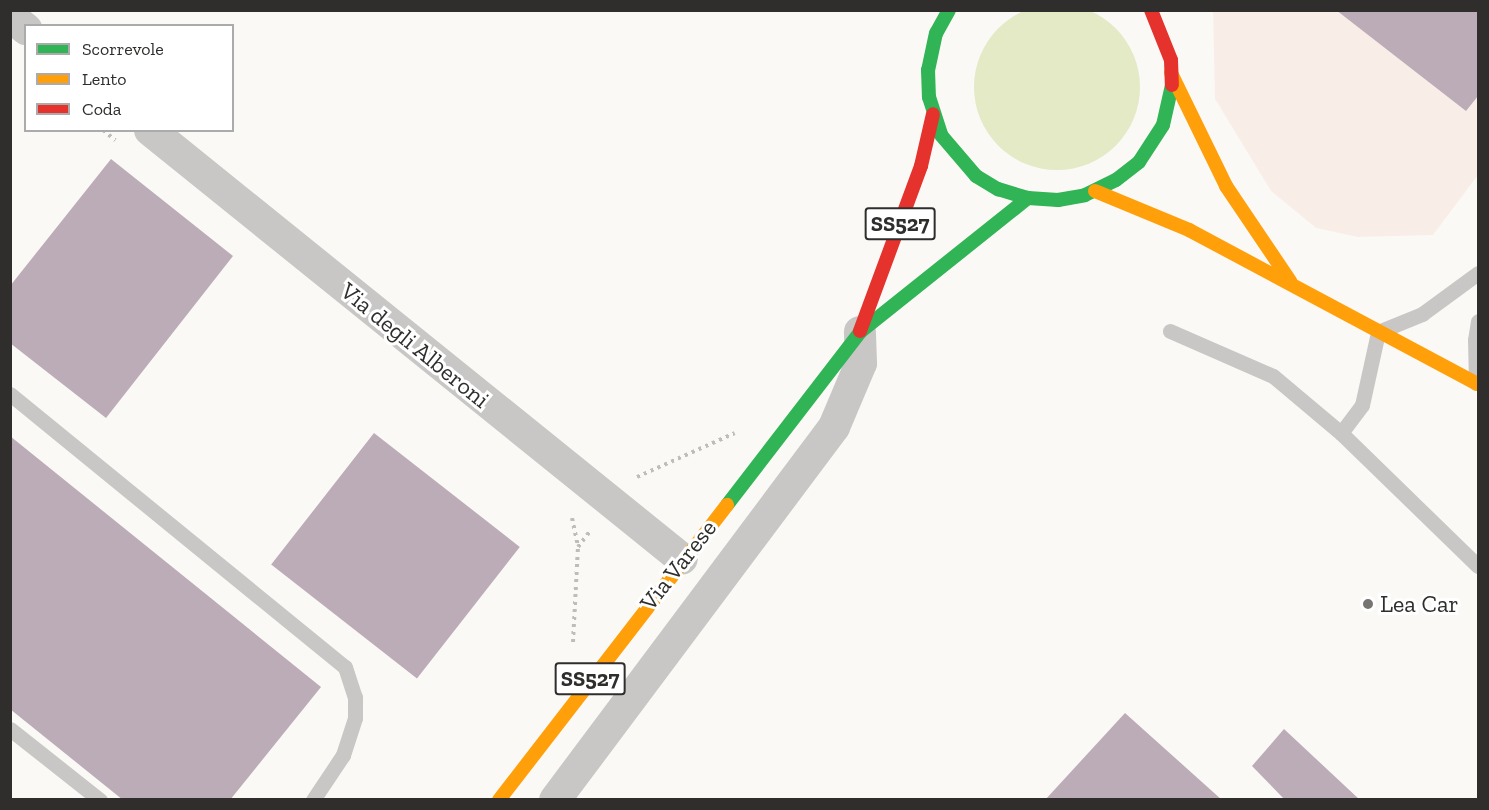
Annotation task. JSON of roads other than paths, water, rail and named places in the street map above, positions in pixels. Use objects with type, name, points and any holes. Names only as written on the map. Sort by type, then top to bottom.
[{"type":"main road","name":"SS527","points":[[949,10],[936,33],[930,56],[933,114],[951,150],[976,176],[998,189],[1028,198],[1058,200],[1095,191],[1116,180],[1149,149],[1167,112],[1172,73],[1160,27],[1151,10]]},
{"type":"main road","name":"SS527","points":[[1160,27],[1164,10]]},
{"type":"main road","points":[[1172,73],[1226,186],[1291,282]]},
{"type":"main road","name":"Via Varese","points":[[860,332],[921,165],[933,114]]},
{"type":"main road","points":[[1095,191],[1189,230],[1291,282],[1378,332],[1477,384]]},
{"type":"main road","name":"Via Varese","points":[[499,800],[682,559],[860,332],[1028,198]]},
{"type":"street","points":[[10,16],[24,27]]},
{"type":"street","name":"Via degli Alberoni","points":[[152,132],[610,504],[682,559]]},
{"type":"street","name":"Via Varese","points":[[555,800],[834,427],[861,363],[860,332]]},
{"type":"lane","points":[[1341,433],[1362,405],[1378,332],[1422,314],[1479,273]]},
{"type":"lane","points":[[1477,384],[1475,340],[1479,321]]},
{"type":"lane","points":[[1170,331],[1273,376],[1341,433],[1479,566]]},
{"type":"lane","points":[[10,394],[345,668],[356,697],[355,718],[343,756],[313,800]]},
{"type":"lane","points":[[10,729],[100,800]]},
{"type":"place","name":"Lea Car","points":[[1368,604]]}]
